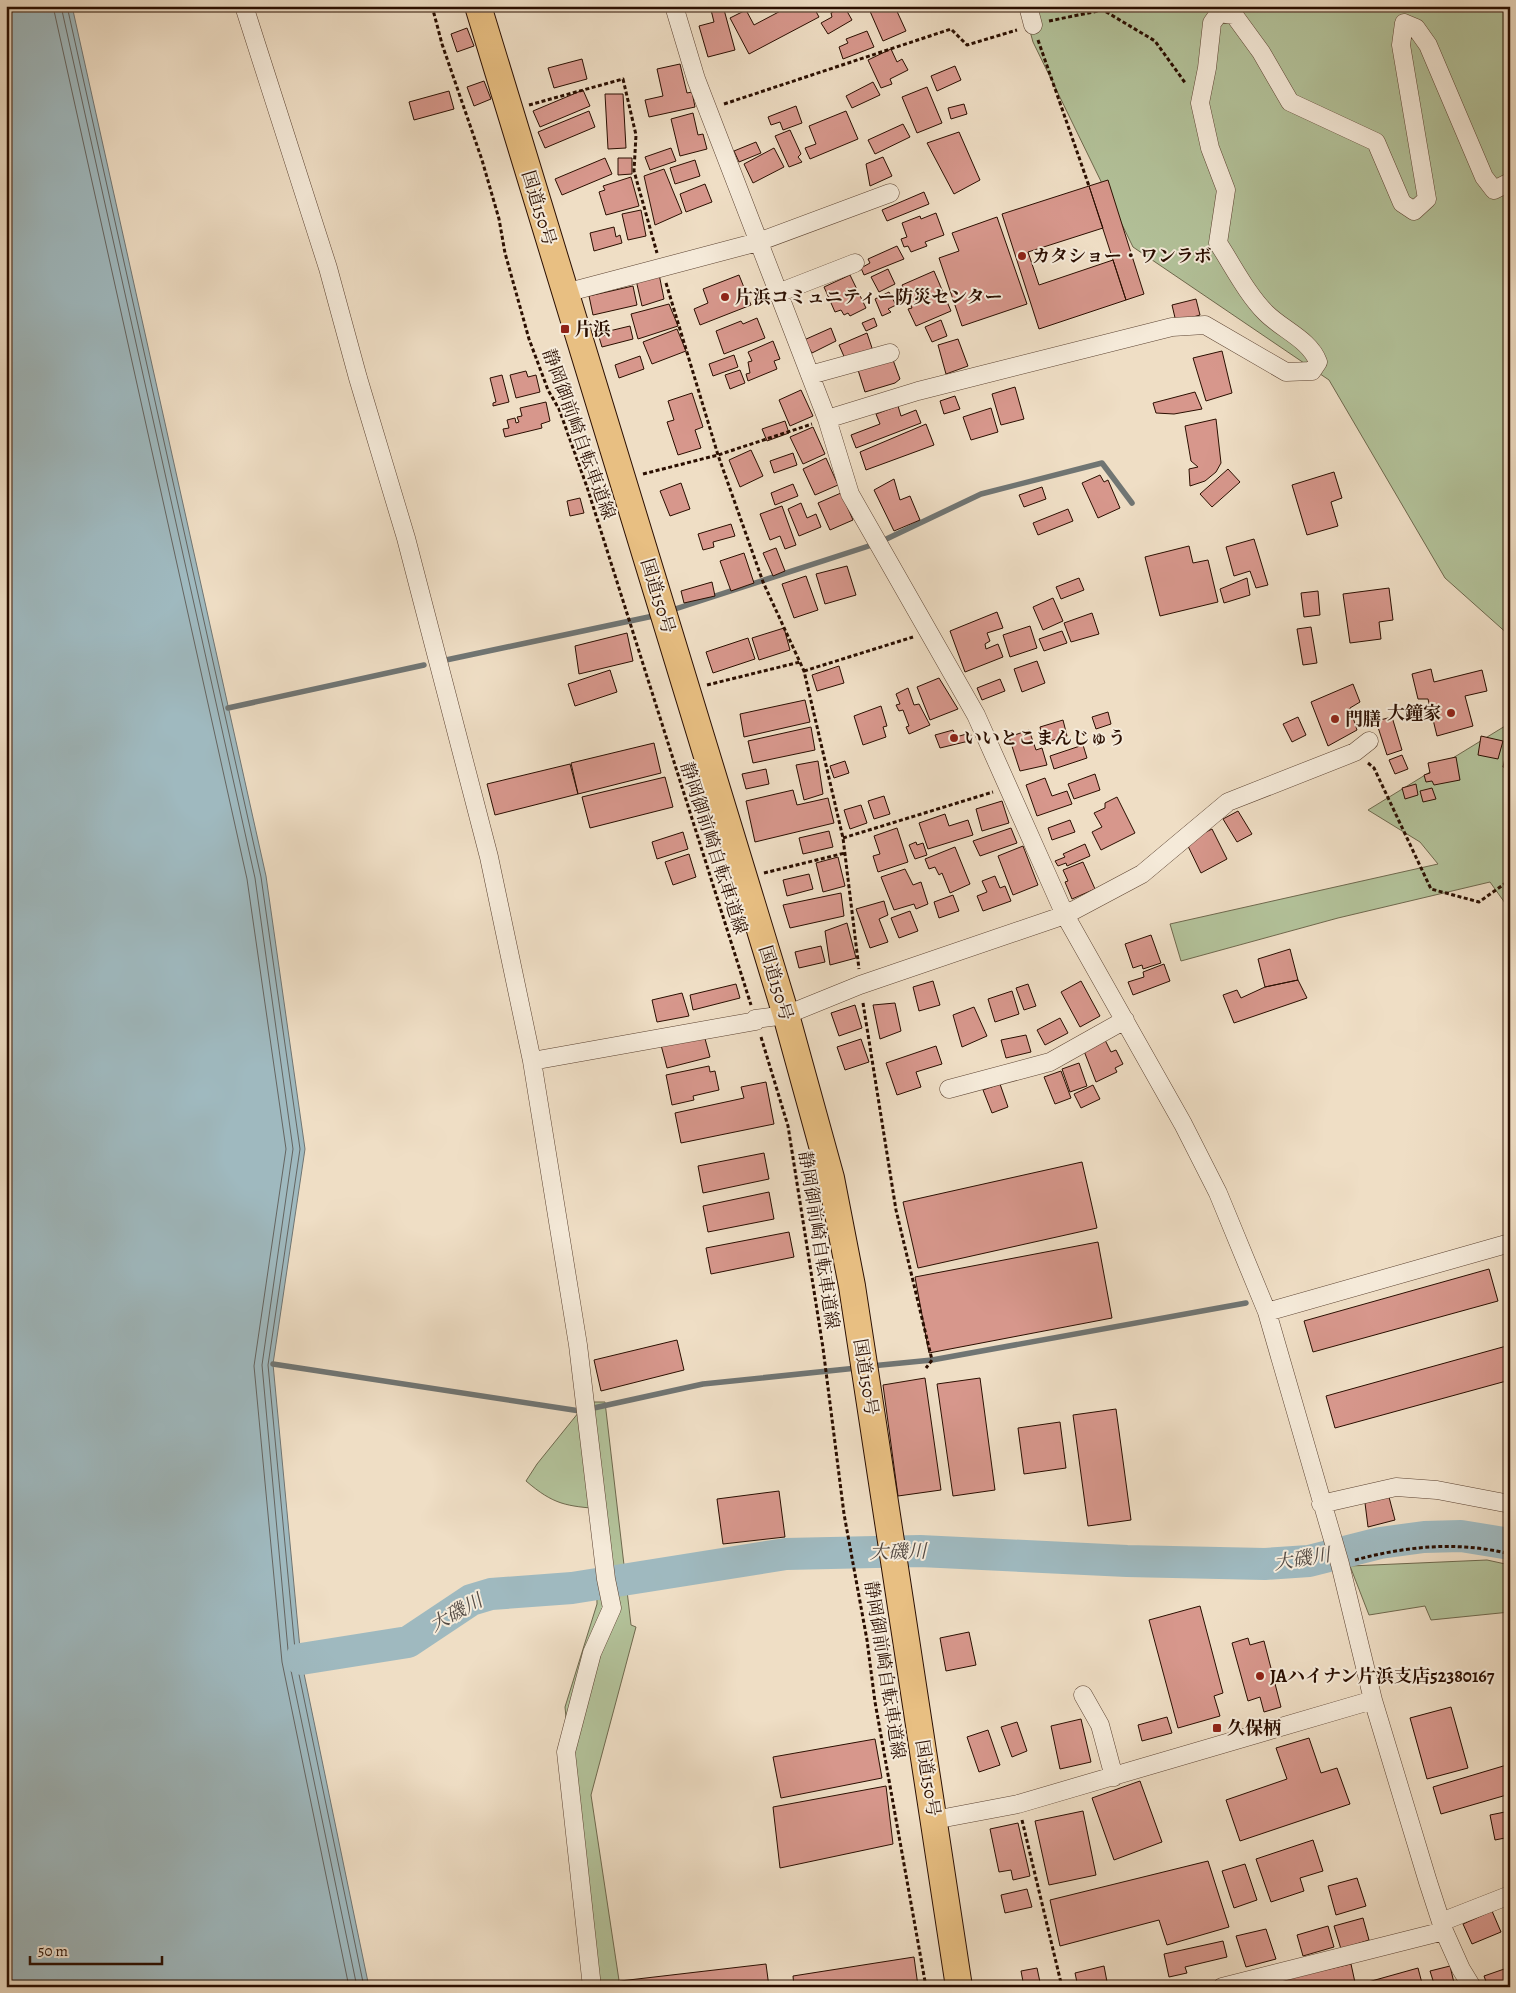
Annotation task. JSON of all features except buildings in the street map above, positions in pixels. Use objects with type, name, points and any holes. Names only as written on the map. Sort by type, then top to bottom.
[{"type":"highway","name":"国道150号","points":[[478,6],[786,1015],[831,1178],[852,1286],[959,1987]]},
{"type":"street","points":[[244,6],[328,268],[358,378],[406,538],[489,857],[532,1061],[578,1345],[606,1579],[612,1608],[592,1654],[566,1752],[592,1987]]},
{"type":"street","points":[[674,6],[696,79],[827,419],[850,494],[976,715],[1065,915],[1218,1193],[1267,1312],[1340,1564],[1374,1700],[1442,1927],[1472,1987]]},
{"type":"street","points":[[1028,6],[1033,25]]},
{"type":"street","points":[[827,419],[918,391],[1172,327],[1204,325],[1286,372],[1312,371],[1318,362],[1313,350],[1265,312],[1218,243],[1226,190],[1210,148],[1200,103],[1207,68],[1212,23],[1219,13],[1234,15],[1261,52],[1290,102],[1376,142],[1402,203],[1414,211],[1427,200],[1401,45],[1404,23],[1416,28],[1428,45],[1484,177],[1494,190],[1510,182]]},
{"type":"street","points":[[565,293],[758,242],[890,193]]},
{"type":"street","points":[[778,293],[856,263]]},
{"type":"street","points":[[810,375],[890,353]]},
{"type":"street","points":[[532,1061],[786,1015],[860,985],[1065,915],[1142,874],[1228,802],[1355,752],[1369,741]]},
{"type":"street","points":[[949,1089],[1050,1062],[1124,1020]]},
{"type":"street","points":[[1267,1312],[1510,1244]]},
{"type":"street","points":[[1322,1505],[1396,1487],[1437,1490],[1510,1504]]},
{"type":"street","points":[[1083,1695],[1100,1725],[1114,1777]]},
{"type":"street","points":[[934,1820],[1018,1804],[1374,1700]]},
{"type":"street","points":[[1222,1987],[1442,1927],[1510,1895]]},
{"type":"path","name":"静岡御前崎自転車道線","points":[[432,6],[442,44],[482,160],[499,219],[508,268],[529,339],[548,390],[559,409],[587,487],[788,1126],[825,1364],[844,1514],[867,1640],[875,1702],[926,1987]]},
{"type":"path","points":[[708,110],[951,29],[966,45],[1033,25],[1103,10],[1155,41],[1200,103]]},
{"type":"path","points":[[1033,25],[1045,65],[1089,186]]},
{"type":"path","points":[[509,110],[623,79],[636,135],[634,171],[661,268],[718,455],[762,582],[804,671],[843,838],[860,985],[896,1210],[932,1360],[926,1368]]},
{"type":"path","points":[[622,480],[718,455],[827,419]]},
{"type":"path","points":[[804,671],[929,632]]},
{"type":"path","points":[[686,690],[800,662]]},
{"type":"path","points":[[1355,752],[1374,768],[1431,889],[1479,902],[1510,880]]},
{"type":"path","points":[[843,838],[1008,787]]},
{"type":"path","points":[[744,878],[845,853]]},
{"type":"path","points":[[1340,1564],[1378,1554],[1432,1545],[1488,1549],[1510,1554]]},
{"type":"path","points":[[1018,1804],[1062,1987]]},
{"type":"green space","points":[[1023,6],[1510,6],[1510,636],[1445,578],[1329,380],[1133,247],[1033,42]]},
{"type":"green space","points":[[1510,723],[1510,910],[1490,882],[1338,918],[1181,961],[1170,924],[1438,864],[1420,842],[1368,810]]},
{"type":"green space","points":[[587,1402],[605,1402],[631,1625],[636,1627],[591,1795],[620,1987],[592,1987],[565,1707],[597,1604],[596,1546],[602,1509],[561,1503],[545,1495],[526,1481],[537,1464]]},
{"type":"green space","points":[[1487,1560],[1510,1565],[1510,1612],[1431,1620],[1425,1606],[1369,1615],[1350,1566]]},
{"type":"water","points":[[6,6],[72,6],[266,876],[305,1149],[273,1364],[301,1659],[369,1987],[6,1987]]},
{"type":"waterway","points":[[669,611],[878,543],[981,494],[1102,463],[1132,503]]},
{"type":"waterway","points":[[446,660],[658,615]]},
{"type":"waterway","points":[[228,708],[424,665]]},
{"type":"waterway","points":[[871,1366],[932,1360],[1246,1303]]},
{"type":"waterway","points":[[273,1364],[580,1411],[703,1384],[857,1368]]},
{"type":"waterway","name":"大磯川","points":[[301,1659],[408,1642],[471,1600],[491,1594],[572,1588],[786,1554],[920,1551],[1127,1561],[1265,1564],[1309,1561],[1380,1543],[1424,1537],[1461,1536],[1510,1544]]},
{"type":"place","name":"カタショー・ワンラボ","points":[[1022,256]]},
{"type":"place","name":"片浜コミュニティー防災センター","points":[[725,297]]},
{"type":"place","name":"片浜","points":[[565,329]]},
{"type":"place","name":"大鐘家","points":[[1451,713]]},
{"type":"place","name":"門膳","points":[[1335,719]]},
{"type":"place","name":"いいとこまんじゅう","points":[[954,738]]},
{"type":"place","name":"JAハイナン片浜支店52380167","points":[[1260,1676]]},
{"type":"place","name":"久保柄","points":[[1217,1728]]}]
